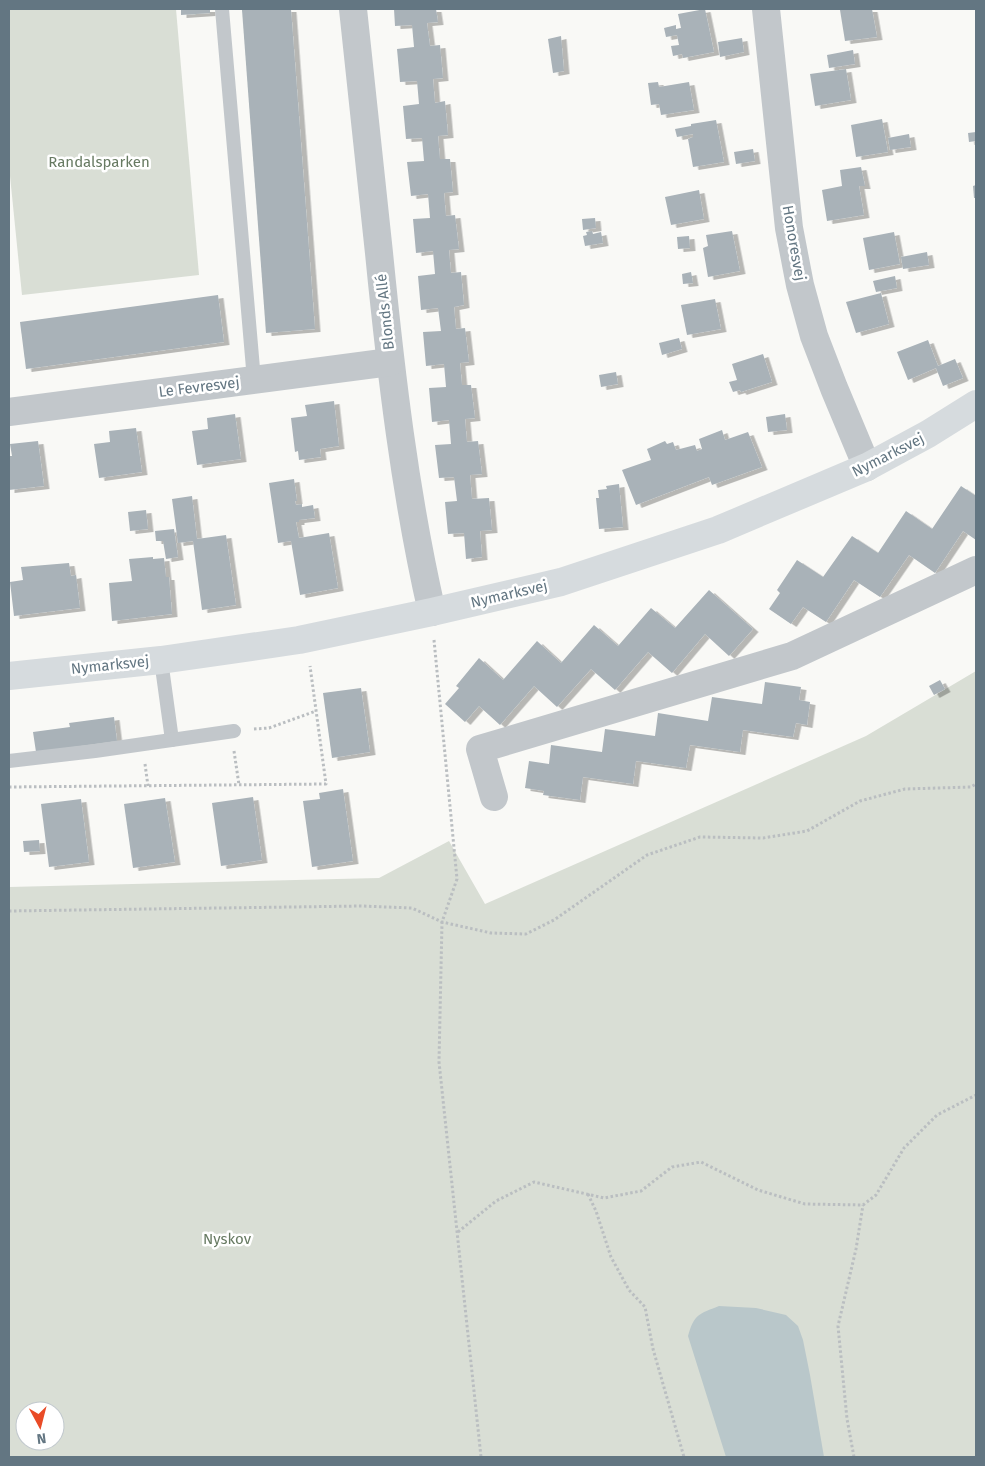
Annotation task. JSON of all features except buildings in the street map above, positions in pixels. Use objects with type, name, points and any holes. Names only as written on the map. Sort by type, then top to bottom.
[{"type":"street","name":"Blonds Allé","points":[[354,9],[390,362],[410,504],[432,612]]},
{"type":"street","name":"Honoresvej","points":[[766,9],[789,228],[800,285],[814,336],[867,466]]},
{"type":"street","name":"Le Fevresvej","points":[[9,412],[390,362]]},
{"type":"street","name":"Nymarksvej","points":[[9,676],[161,660],[306,638],[432,612],[561,582],[708,533],[867,466],[928,434],[976,404]]},
{"type":"street","points":[[494,797],[480,749],[792,656],[976,570]]},
{"type":"lane","points":[[222,9],[254,380]]},
{"type":"lane","points":[[161,660],[172,740]]},
{"type":"lane","points":[[9,761],[95,751],[233,731]]},
{"type":"path","points":[[432,612],[456,879],[442,922],[439,1062],[481,1457]]},
{"type":"path","points":[[9,787],[326,784],[306,638]]},
{"type":"path","points":[[239,785],[233,731],[268,728],[316,711]]},
{"type":"path","points":[[9,911],[361,906],[412,908],[442,922],[491,933],[526,934],[554,920],[648,855],[700,837],[763,838],[807,831],[860,801],[905,790],[971,787],[976,784]]},
{"type":"path","points":[[457,1232],[496,1201],[534,1182],[604,1198],[641,1191],[672,1167],[701,1162],[758,1190],[805,1204],[863,1205],[876,1195],[904,1148],[937,1115],[976,1095]]},
{"type":"path","points":[[588,1194],[596,1211],[611,1257],[629,1290],[645,1307],[653,1349],[684,1457]]},
{"type":"path","points":[[854,1457],[847,1419],[838,1326],[856,1249],[863,1205]]},
{"type":"green space","name":"Randalsparken","points":[[9,9],[176,9],[199,275],[22,295],[9,166]]},
{"type":"green space","name":"Nyskov","points":[[976,671],[976,1457],[9,1457],[9,887],[379,878],[449,841],[485,904],[866,736]]},
{"type":"shaded area","points":[[719,1306],[756,1308],[786,1315],[798,1326],[803,1340],[810,1375],[824,1457],[726,1457],[688,1336],[698,1316]]}]
